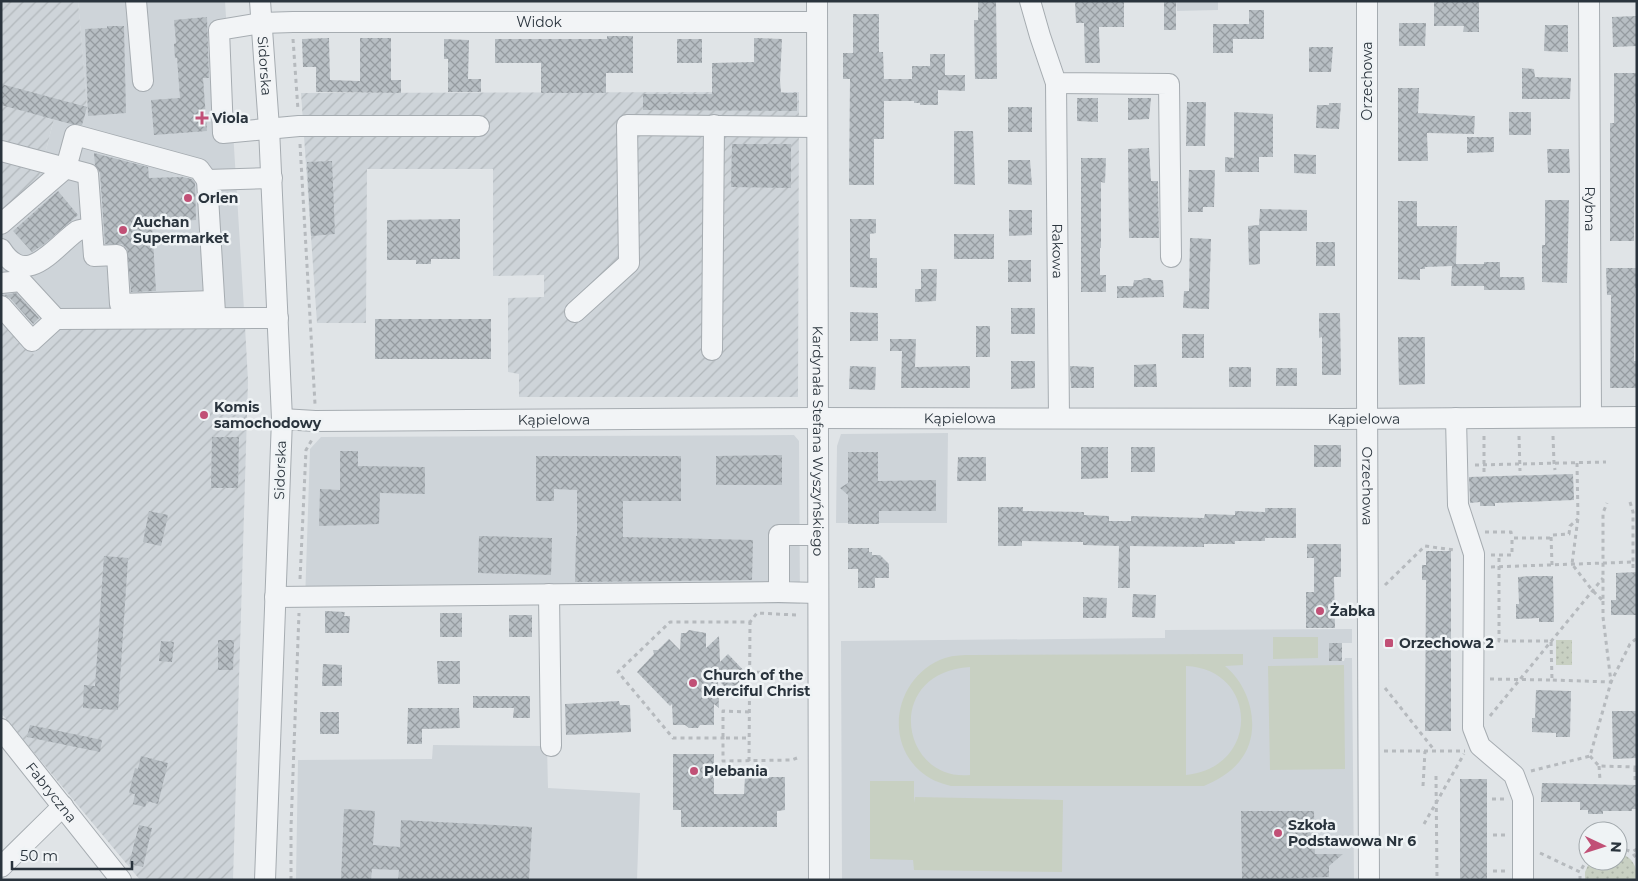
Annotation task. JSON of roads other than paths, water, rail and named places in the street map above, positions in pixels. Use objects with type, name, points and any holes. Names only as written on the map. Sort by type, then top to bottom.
[{"type":"street","points":[[136,1],[143,81]]},
{"type":"street","name":"Sidorska","points":[[260,1],[272,178],[282,419],[264,880]]},
{"type":"street","name":"Kardynała Stefana Wyszyńskiego","points":[[817,1],[819,880]]},
{"type":"street","name":"Rakowa","points":[[1030,1],[1056,83],[1059,418]]},
{"type":"street","name":"Orzechowa","points":[[1367,1],[1369,880]]},
{"type":"street","name":"Rybna","points":[[1589,1],[1591,417]]},
{"type":"street","name":"Widok","points":[[269,128],[223,133],[219,30],[261,23],[817,22]]},
{"type":"street","points":[[1056,83],[1169,84],[1171,257]]},
{"type":"street","points":[[575,312],[629,263],[628,125],[817,127]]},
{"type":"street","points":[[712,350],[714,125]]},
{"type":"street","points":[[269,128],[299,126],[479,126]]},
{"type":"street","points":[[1,224],[66,168],[75,135],[199,169],[207,180],[215,309]]},
{"type":"street","points":[[1,151],[88,174],[94,256],[116,255],[120,304],[215,309],[278,318]]},
{"type":"street","points":[[207,180],[272,178]]},
{"type":"street","points":[[2,253],[16,263],[32,265],[46,258],[79,230],[92,229]]},
{"type":"street","points":[[1,283],[21,281],[56,320]]},
{"type":"street","points":[[1,306],[32,341],[56,320],[215,309]]},
{"type":"street","name":"Kąpielowa","points":[[282,419],[315,421],[1637,417]]},
{"type":"street","points":[[1456,418],[1458,504],[1474,554],[1479,561],[1473,728],[1480,746],[1514,775],[1522,799],[1523,880]]},
{"type":"street","points":[[779,592],[779,535],[818,535]]},
{"type":"street","points":[[275,597],[818,593]]},
{"type":"street","points":[[549,594],[551,746]]},
{"type":"street","name":"Fabryczna","points":[[1,729],[121,880]]},
{"type":"street","points":[[1,867],[63,806]]},
{"type":"place","name":"Viola","points":[[202,118]]},
{"type":"place","name":"Orlen","points":[[188,198]]},
{"type":"place","name":"Auchan Supermarket","points":[[123,230]]},
{"type":"place","name":"Komis samochodowy","points":[[204,415]]},
{"type":"place","name":"Żabka","points":[[1320,611]]},
{"type":"place","name":"Orzechowa 2","points":[[1389,643]]},
{"type":"place","name":"Church of the Merciful Christ","points":[[693,683]]},
{"type":"place","name":"Plebania","points":[[694,771]]},
{"type":"place","name":"Szkoła Podstawowa Nr 6","points":[[1278,833]]}]
